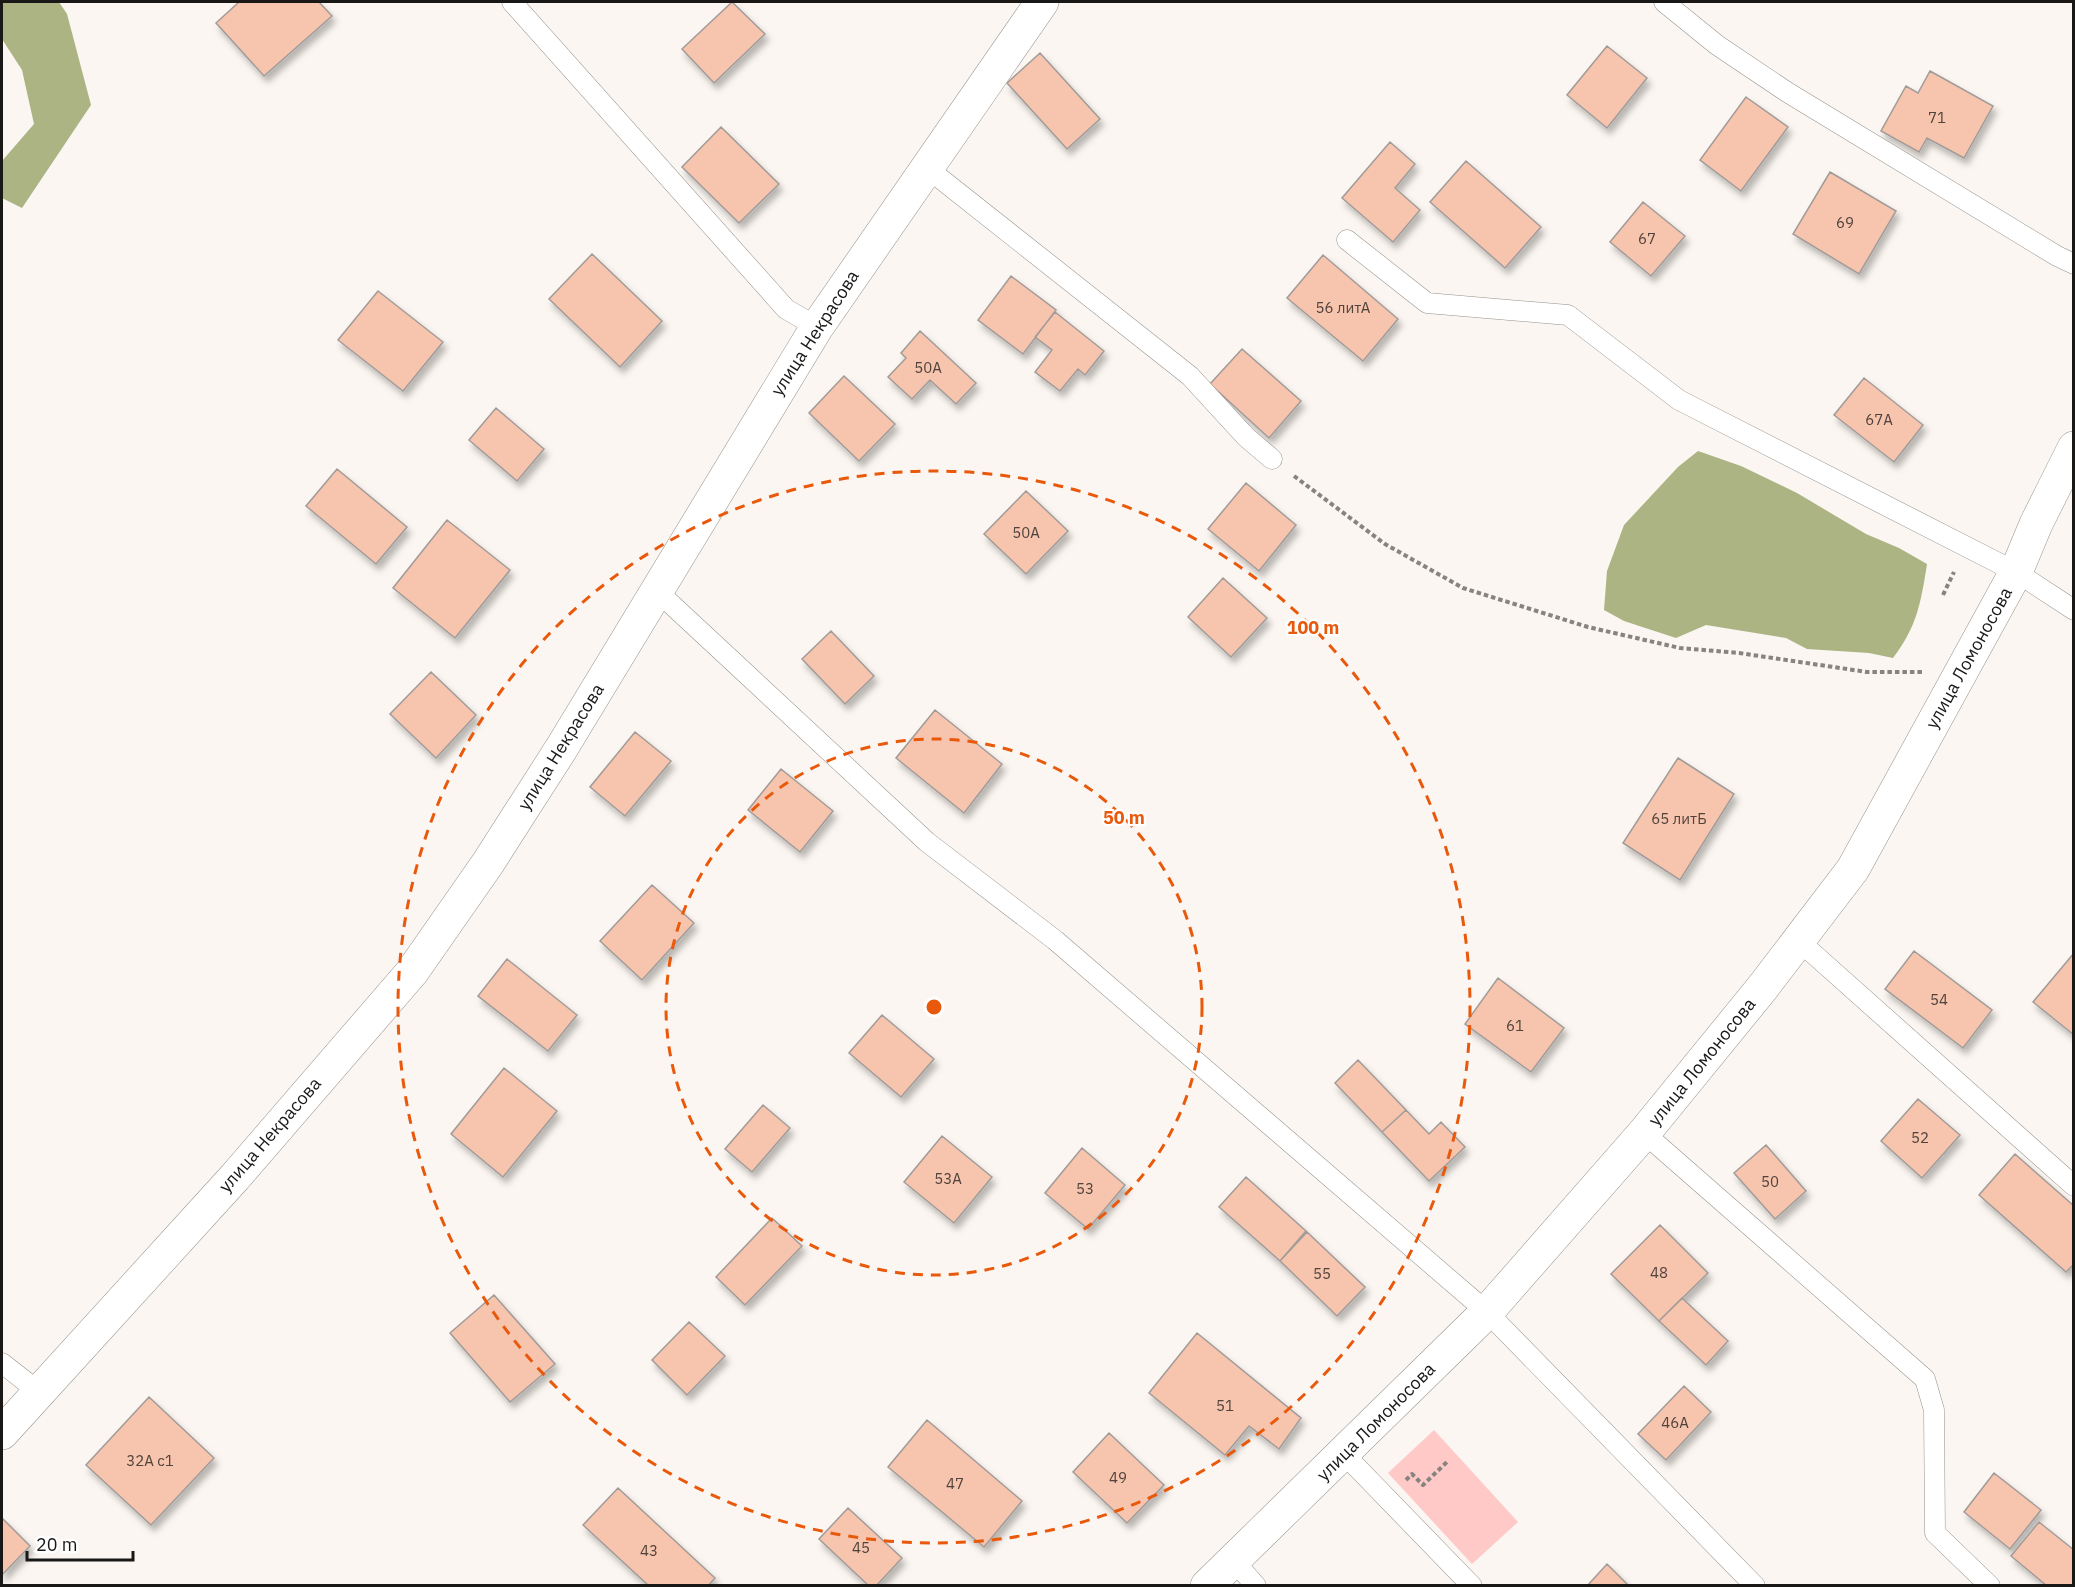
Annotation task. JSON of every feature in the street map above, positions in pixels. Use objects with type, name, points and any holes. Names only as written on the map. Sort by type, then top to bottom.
[{"type":"street","name":"улица Некрасова","points":[[2,1433],[235,1177],[412,972],[488,864],[561,749],[816,327],[1042,2]]},
{"type":"street","name":"улица Ломоносова","points":[[1207,1586],[1487,1312],[1644,1133],[1756,996],[1853,869],[2016,572],[2036,524],[2073,448]]},
{"type":"lane","points":[[512,2],[786,309],[816,327]]},
{"type":"lane","points":[[1664,2],[1717,45],[1787,92],[2073,264]]},
{"type":"lane","points":[[927,168],[1190,376],[1246,437],[1272,459]]},
{"type":"lane","points":[[1347,240],[1427,303],[1568,315],[1678,400],[2016,572],[2073,610]]},
{"type":"lane","points":[[656,590],[927,842],[1055,940],[1487,1312],[1755,1586]]},
{"type":"lane","points":[[1798,941],[2073,1186]]},
{"type":"lane","points":[[1644,1133],[1924,1379],[1934,1410],[1935,1533],[1990,1586]]},
{"type":"lane","points":[[2,1363],[39,1392]]},
{"type":"lane","points":[[1344,1454],[1472,1586]]},
{"type":"lane","points":[[1233,1560],[1256,1586]]},
{"type":"path","points":[[1272,459],[1385,544],[1463,588],[1588,627],[1680,648],[1739,652],[1867,672],[1933,673]]},
{"type":"path","points":[[1386,1497],[1412,1474],[1423,1485],[1448,1461]]},
{"type":"shaded area","points":[[2,2],[59,2],[67,14],[91,105],[22,208],[2,198],[2,161],[34,124],[22,70],[2,39]]},
{"type":"shaded area","points":[[1698,451],[1741,466],[1797,493],[1866,534],[1899,548],[1927,564],[1917,614],[1908,636],[1893,658],[1869,653],[1807,649],[1786,638],[1706,625],[1676,638],[1624,621],[1604,610],[1607,571],[1624,525],[1678,467]]},
{"type":"shaded area","points":[[1434,1430],[1518,1522],[1472,1564],[1388,1473]]},
{"type":"building","points":[[239,2],[319,2],[332,16],[264,76],[216,23]]},
{"type":"building","points":[[732,2],[765,34],[714,83],[682,49]]},
{"type":"building","points":[[1607,46],[1647,78],[1607,128],[1567,95]]},
{"type":"building","points":[[1040,53],[1100,119],[1067,149],[1007,83]]},
{"type":"building","points":[[1930,71],[1993,106],[1964,158],[1927,138],[1919,152],[1881,131],[1906,86],[1918,93]]},
{"type":"building","points":[[1746,97],[1788,127],[1741,191],[1700,160]]},
{"type":"building","points":[[721,127],[779,184],[739,223],[682,167]]},
{"type":"building","points":[[1390,142],[1415,164],[1395,188],[1420,210],[1393,242],[1342,198]]},
{"type":"building","points":[[1466,161],[1541,227],[1505,268],[1430,202]]},
{"type":"building","points":[[1830,172],[1896,211],[1859,274],[1793,234]]},
{"type":"building","points":[[1643,202],[1685,236],[1651,276],[1610,242]]},
{"type":"building","points":[[592,254],[662,321],[620,367],[549,299]]},
{"type":"building","points":[[1323,255],[1398,319],[1363,361],[1287,298]]},
{"type":"building","points":[[1011,276],[1056,310],[1023,354],[978,320]]},
{"type":"building","points":[[378,291],[443,342],[403,391],[338,340]]},
{"type":"building","points":[[1055,312],[1104,351],[1085,375],[1078,369],[1060,391],[1035,372],[1052,350],[1035,337]]},
{"type":"building","points":[[920,331],[976,383],[956,404],[930,380],[912,399],[888,377],[906,358],[901,353]]},
{"type":"building","points":[[1242,349],[1301,401],[1269,438],[1210,384]]},
{"type":"building","points":[[844,376],[895,424],[859,461],[809,413]]},
{"type":"building","points":[[1864,378],[1923,425],[1894,462],[1834,415]]},
{"type":"building","points":[[496,408],[544,449],[517,481],[469,440]]},
{"type":"building","points":[[337,469],[407,527],[376,564],[306,506]]},
{"type":"building","points":[[1246,483],[1296,525],[1259,571],[1208,529]]},
{"type":"building","points":[[1026,491],[1068,531],[1026,574],[984,534]]},
{"type":"building","points":[[447,520],[510,570],[455,638],[393,588]]},
{"type":"building","points":[[1223,578],[1267,618],[1231,657],[1188,617]]},
{"type":"building","points":[[831,631],[874,676],[845,704],[802,659]]},
{"type":"building","points":[[431,672],[476,715],[436,758],[390,714]]},
{"type":"building","points":[[935,710],[1002,764],[964,813],[896,758]]},
{"type":"building","points":[[635,732],[671,761],[625,816],[590,787]]},
{"type":"building","points":[[1678,758],[1734,794],[1680,880],[1623,843]]},
{"type":"building","points":[[781,769],[833,811],[800,852],[748,810]]},
{"type":"building","points":[[652,885],[694,923],[642,980],[600,941]]},
{"type":"building","points":[[1914,951],[1992,1010],[1963,1048],[1885,989]]},
{"type":"building","points":[[2074,953],[2074,1035],[2033,1002]]},
{"type":"building","points":[[507,959],[577,1015],[548,1051],[478,996]]},
{"type":"building","points":[[1498,978],[1564,1028],[1531,1072],[1465,1024]]},
{"type":"building","points":[[882,1015],[934,1059],[901,1097],[849,1053]]},
{"type":"building","points":[[1358,1060],[1406,1110],[1382,1132],[1335,1083]]},
{"type":"building","points":[[504,1068],[557,1111],[503,1177],[451,1134]]},
{"type":"building","points":[[1918,1099],[1960,1135],[1922,1178],[1881,1141]]},
{"type":"building","points":[[763,1105],[790,1128],[752,1172],[725,1149]]},
{"type":"building","points":[[1406,1110],[1429,1134],[1441,1122],[1465,1147],[1429,1181],[1382,1132]]},
{"type":"building","points":[[942,1136],[992,1177],[954,1223],[904,1182]]},
{"type":"building","points":[[1766,1145],[1806,1191],[1775,1219],[1734,1173]]},
{"type":"building","points":[[1082,1148],[1125,1185],[1088,1229],[1045,1193]]},
{"type":"building","points":[[2015,1154],[2074,1206],[2074,1264],[2066,1272],[1979,1195]]},
{"type":"building","points":[[1246,1177],[1306,1231],[1280,1261],[1219,1207]]},
{"type":"building","points":[[772,1218],[802,1246],[745,1305],[716,1277]]},
{"type":"building","points":[[1660,1225],[1708,1273],[1659,1321],[1611,1274]]},
{"type":"building","points":[[1307,1232],[1365,1287],[1337,1316],[1280,1261]]},
{"type":"building","points":[[494,1295],[555,1364],[510,1402],[450,1333]]},
{"type":"building","points":[[1682,1298],[1728,1341],[1706,1365],[1659,1321]]},
{"type":"building","points":[[689,1322],[725,1356],[687,1395],[652,1360]]},
{"type":"building","points":[[1197,1333],[1301,1418],[1279,1449],[1249,1426],[1225,1455],[1149,1393]]},
{"type":"building","points":[[1684,1386],[1711,1412],[1666,1460],[1638,1434]]},
{"type":"building","points":[[149,1397],[214,1458],[151,1525],[86,1465]]},
{"type":"building","points":[[927,1420],[1022,1501],[984,1547],[888,1467]]},
{"type":"building","points":[[1109,1433],[1164,1485],[1127,1523],[1073,1472]]},
{"type":"building","points":[[1994,1473],[2041,1510],[2010,1549],[1964,1512]]},
{"type":"building","points":[[618,1488],[715,1578],[708,1586],[649,1586],[583,1525]]},
{"type":"building","points":[[848,1508],[902,1558],[876,1586],[869,1586],[819,1539]]},
{"type":"building","points":[[2,1518],[30,1546],[2,1575]]},
{"type":"building","points":[[2039,1522],[2074,1550],[2074,1586],[2047,1586],[2011,1556]]},
{"type":"building","points":[[1607,1564],[1629,1586],[1587,1586]]}]
